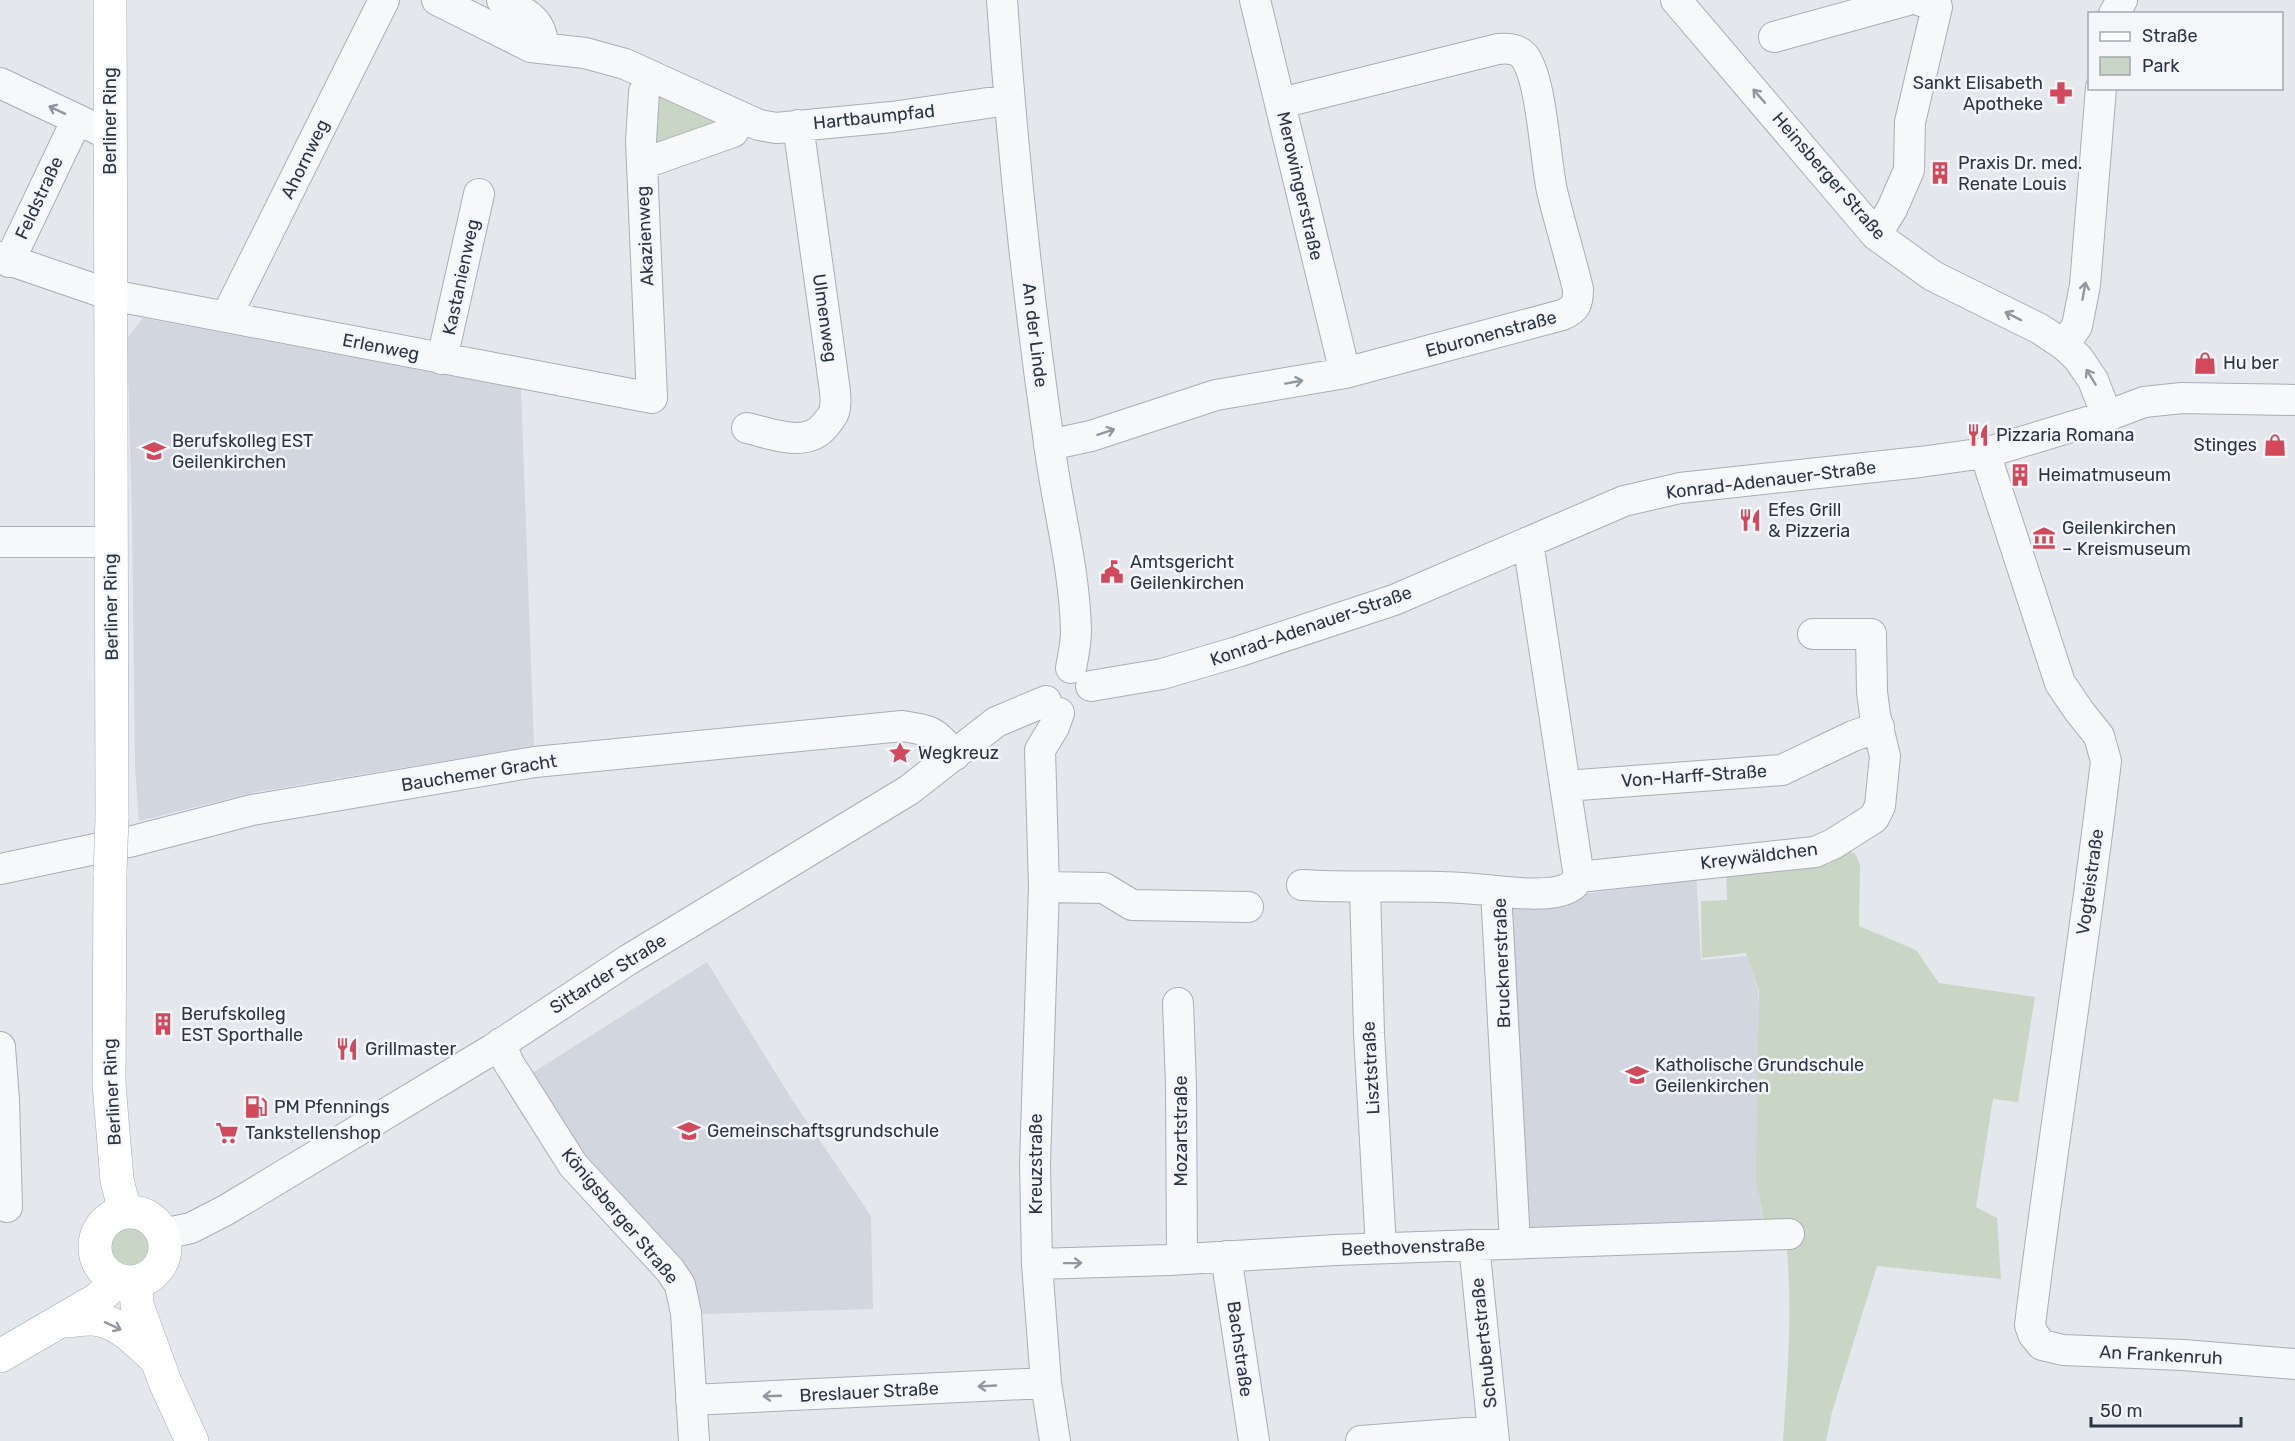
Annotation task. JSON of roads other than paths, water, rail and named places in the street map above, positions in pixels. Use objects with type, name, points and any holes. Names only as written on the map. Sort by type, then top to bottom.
[{"type":"main road","name":"Berliner Ring","points":[[110,0],[112,818],[109,1084],[117,1180],[125,1212]]},
{"type":"main road","points":[[118,1275],[146,1278],[161,1264],[165,1254],[163,1234],[148,1216],[137,1212],[114,1215],[99,1231],[95,1242],[96,1253],[118,1275],[137,1305],[165,1382],[192,1441]]},
{"type":"main road","points":[[0,1356],[98,1299],[118,1275]]},
{"type":"main road","points":[[60,1322],[93,1318],[111,1324],[124,1331],[157,1360]]},
{"type":"street","name":"Ahornweg","points":[[225,317],[384,0]]},
{"type":"street","name":"Hartbaumpfad","points":[[437,0],[531,47],[585,53],[626,64],[741,118],[768,127],[892,117],[1008,100]]},
{"type":"street","points":[[502,0],[531,16],[543,34],[543,47]]},
{"type":"street","name":"An der Linde","points":[[1002,0],[1008,100],[1033,332],[1074,600],[1081,677]]},
{"type":"street","name":"Merowingerstraße","points":[[1255,0],[1345,373]]},
{"type":"street","name":"Heinsberger Straße","points":[[1676,0],[1876,234],[1933,276],[2040,329],[2064,345],[2078,358],[2093,380],[2107,416]]},
{"type":"street","points":[[1774,37],[1908,0]]},
{"type":"street","points":[[1876,234],[1892,209],[1909,170],[1911,117],[1932,2]]},
{"type":"street","name":"Eburonenstraße","points":[[1049,445],[1091,436],[1216,395],[1345,373],[1470,341],[1562,315],[1575,309],[1578,302],[1578,289],[1552,190],[1533,76],[1523,56],[1518,52],[1512,49],[1498,49],[1281,103]]},
{"type":"street","name":"Akazienweg","points":[[652,76],[644,92],[641,141],[652,398]]},
{"type":"street","points":[[0,83],[110,135]]},
{"type":"street","points":[[2064,345],[2077,326],[2085,285],[2101,90]]},
{"type":"street","points":[[642,164],[733,132],[741,118]]},
{"type":"street","name":"Ulmenweg","points":[[747,428],[805,439],[816,435],[835,409],[832,369],[798,125]]},
{"type":"street","name":"Feldstraße","points":[[70,134],[5,259],[111,295]]},
{"type":"street","name":"Kastanienweg","points":[[442,359],[479,194]]},
{"type":"street","name":"Erlenweg","points":[[111,295],[652,398]]},
{"type":"street","name":"Konrad-Adenauer-Straße","points":[[1052,707],[1045,687],[1052,675],[1064,668],[1081,677],[1152,676],[1245,650],[1394,600],[1624,501],[1680,488],[1985,453],[2107,416],[2144,402],[2182,398],[2295,400]]},
{"type":"street","name":"Vogteistraße","points":[[1985,453],[2061,683],[2099,736],[2106,761],[2075,1000],[2041,1234],[2030,1325],[2033,1334]]},
{"type":"street","points":[[0,542],[110,542]]},
{"type":"street","points":[[1528,542],[1579,877]]},
{"type":"street","points":[[1813,634],[1871,634],[1872,692],[1879,727]]},
{"type":"street","points":[[1052,707],[1071,715],[1083,710],[1090,699],[1081,677]]},
{"type":"street","name":"Sittarder Straße","points":[[163,1234],[191,1228],[226,1210],[501,1042],[687,924],[909,790],[996,722],[1052,707]]},
{"type":"street","name":"Kreuzstraße","points":[[1052,707],[1054,727],[1040,750],[1044,887],[1035,1155],[1037,1264],[1046,1383],[1055,1441]]},
{"type":"street","name":"Bauchemer Gracht","points":[[0,869],[133,841],[252,810],[536,762],[902,726],[935,733],[955,755]]},
{"type":"street","name":"Von-Harff-Straße","points":[[1565,786],[1782,770],[1853,736],[1879,727]]},
{"type":"street","name":"Kreywäldchen","points":[[1579,877],[1815,852],[1833,844],[1874,818],[1878,813],[1885,756],[1879,727]]},
{"type":"street","name":"Brucknerstraße","points":[[1515,1243],[1496,891],[1526,894],[1561,890],[1574,885],[1579,877]]},
{"type":"street","points":[[1302,885],[1460,886],[1496,891]]},
{"type":"street","points":[[1044,887],[1104,888],[1132,905],[1248,908]]},
{"type":"street","name":"Lisztstraße","points":[[1365,887],[1369,1033],[1381,1248]]},
{"type":"street","name":"Mozartstraße","points":[[1178,1004],[1182,1259]]},
{"type":"street","name":"Königsberger Straße","points":[[501,1042],[508,1062],[573,1165],[670,1270],[680,1285],[686,1313],[694,1441]]},
{"type":"street","points":[[0,1047],[7,1208]]},
{"type":"street","name":"Beethovenstraße","points":[[1037,1264],[1110,1263],[1381,1248],[1789,1234]]},
{"type":"street","name":"Schubertstraße","points":[[1474,1245],[1493,1436]]},
{"type":"street","name":"Bachstraße","points":[[1226,1256],[1254,1441]]},
{"type":"street","name":"An Frankenruh","points":[[2033,1334],[2042,1344],[2063,1350],[2183,1355],[2295,1364]]},
{"type":"street","name":"Breslauer Straße","points":[[691,1400],[1046,1383]]},
{"type":"street","points":[[1361,1441],[1493,1436]]},
{"type":"place","name":"Sankt Elisabeth Apotheke","points":[[2061,93]]},
{"type":"place","name":"Praxis Dr. med. Renate Louis","points":[[1940,173]]},
{"type":"place","name":"Hu ber","points":[[2205,363]]},
{"type":"place","name":"Pizzaria Romana","points":[[1978,435]]},
{"type":"place","name":"Stinges","points":[[2275,445]]},
{"type":"place","name":"Berufskolleg EST Geilenkirchen","points":[[154,451]]},
{"type":"place","name":"Heimatmuseum","points":[[2020,475]]},
{"type":"place","name":"Efes Grill & Pizzeria","points":[[1750,520]]},
{"type":"place","name":"Geilenkirchen – Kreismuseum","points":[[2044,538]]},
{"type":"place","name":"Amtsgericht Geilenkirchen","points":[[1112,572]]},
{"type":"place","name":"Wegkreuz","points":[[900,753]]},
{"type":"place","name":"Berufskolleg EST Sporthalle","points":[[163,1024]]},
{"type":"place","name":"Grillmaster","points":[[347,1049]]},
{"type":"place","name":"Katholische Grundschule Geilenkirchen","points":[[1637,1075]]},
{"type":"place","name":"PM Pfennings","points":[[256,1107]]},
{"type":"place","name":"Gemeinschaftsgrundschule","points":[[689,1131]]},
{"type":"place","name":"Tankstellenshop","points":[[227,1133]]}]
